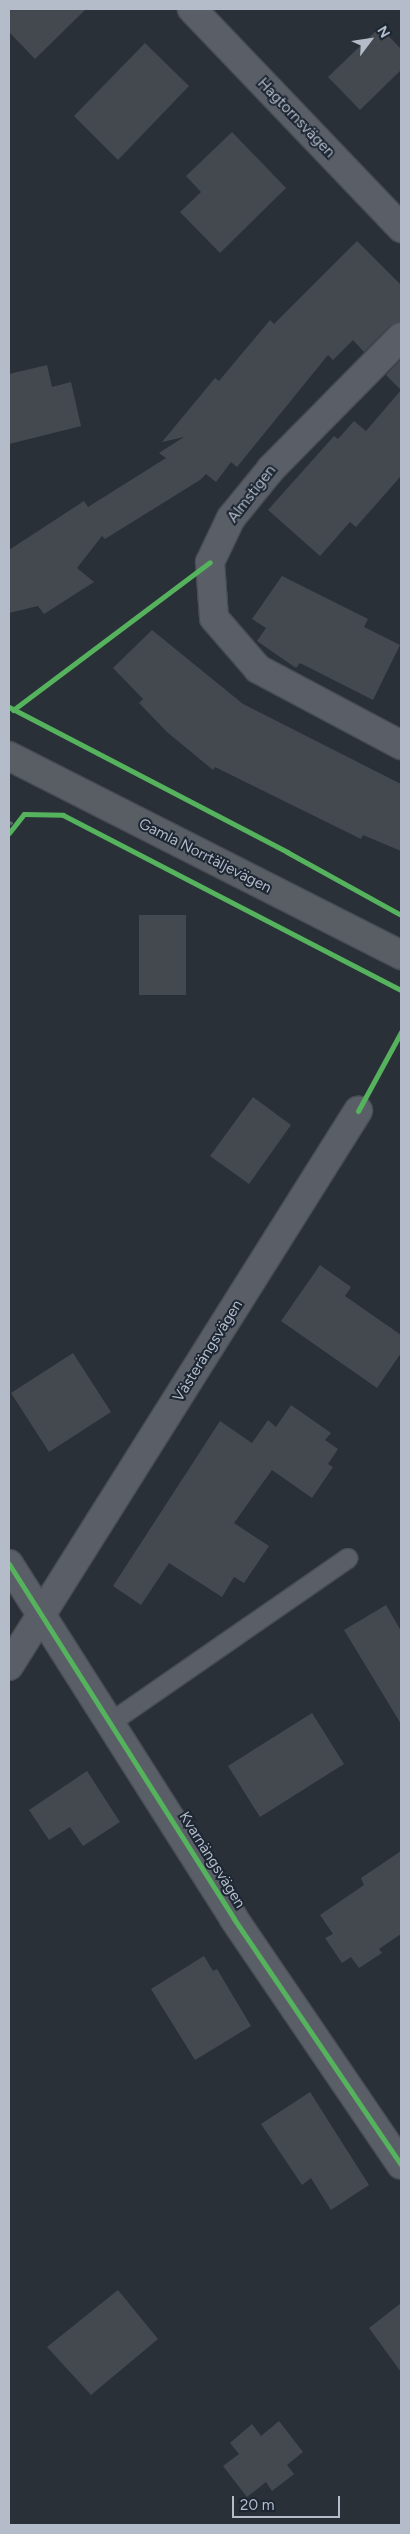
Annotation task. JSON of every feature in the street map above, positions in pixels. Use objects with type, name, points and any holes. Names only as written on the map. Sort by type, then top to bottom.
[{"type":"street","name":"Hagtornsvägen","points":[[192,9],[401,228]]},
{"type":"street","name":"Almstigen","points":[[401,337],[270,468],[231,518],[210,562],[214,618],[258,670],[401,745]]},
{"type":"street","name":"Gamla Norrtäljevägen","points":[[9,757],[401,955]]},
{"type":"street","name":"Västerängsvägen","points":[[9,1666],[358,1111]]},
{"type":"street","name":"Kvarnängsvägen","points":[[9,1564],[234,1919],[401,2165]]},
{"type":"lane","points":[[110,1723],[347,1558]]},
{"type":"path","points":[[9,833],[20,820]]},
{"type":"path","points":[[9,822],[16,826]]},
{"type":"building","points":[[9,9],[86,9],[35,59],[9,32]]},
{"type":"building","points":[[380,27],[401,49],[401,70],[360,110],[328,77]]},
{"type":"building","points":[[145,43],[189,86],[118,160],[74,116]]},
{"type":"building","points":[[232,132],[286,188],[220,253],[180,212],[201,192],[186,176]]},
{"type":"building","points":[[357,241],[401,285],[401,322],[390,326],[364,352],[353,340],[333,360],[328,355],[237,467],[231,462],[216,482],[206,474],[200,480],[105,539],[102,536],[77,568],[94,582],[44,614],[38,606],[9,613],[9,550],[84,501],[88,507],[166,458],[159,453],[184,437],[162,442],[215,378],[219,381],[270,320],[274,324]]},
{"type":"building","points":[[401,359],[401,390],[386,375]]},
{"type":"building","points":[[47,365],[52,387],[71,382],[81,426],[9,444],[9,374]]},
{"type":"building","points":[[401,390],[401,476],[356,527],[350,522],[320,556],[268,510],[334,436],[338,439],[354,421],[366,431]]},
{"type":"building","points":[[282,576],[368,619],[364,627],[400,645],[373,700],[300,663],[296,668],[257,641],[266,628],[252,619]]},
{"type":"building","points":[[152,630],[243,704],[401,784],[401,851],[363,835],[361,839],[215,767],[213,770],[167,732],[139,703],[143,699],[113,668]]},
{"type":"building","points":[[139,915],[186,915],[186,995],[139,995]]},
{"type":"building","points":[[253,1097],[291,1125],[249,1184],[210,1156]]},
{"type":"building","points":[[320,1265],[351,1287],[345,1296],[401,1335],[401,1353],[377,1388],[281,1321]]},
{"type":"building","points":[[73,1353],[111,1412],[49,1452],[11,1393]]},
{"type":"building","points":[[291,1405],[331,1433],[325,1440],[338,1449],[328,1464],[333,1467],[312,1498],[272,1470],[234,1523],[269,1546],[244,1583],[234,1577],[222,1597],[169,1563],[141,1605],[113,1586],[220,1421],[252,1443],[268,1420],[276,1427]]},
{"type":"building","points":[[386,1605],[401,1631],[401,1724],[344,1630]]},
{"type":"building","points":[[312,1713],[344,1764],[260,1817],[228,1766]]},
{"type":"building","points":[[87,1771],[120,1822],[83,1846],[70,1827],[49,1840],[29,1810]]},
{"type":"building","points":[[401,1851],[401,1934],[379,1949],[382,1953],[359,1968],[351,1957],[342,1963],[325,1938],[333,1934],[320,1915],[364,1885],[361,1878]]},
{"type":"building","points":[[204,1956],[213,1971],[217,1969],[251,2026],[195,2060],[151,1989]]},
{"type":"building","points":[[310,2092],[369,2185],[331,2210],[311,2178],[302,2185],[261,2124]]},
{"type":"building","points":[[118,2290],[158,2339],[91,2395],[47,2347]]},
{"type":"building","points":[[401,2303],[401,2372],[369,2328]]},
{"type":"building","points":[[279,2421],[303,2452],[287,2465],[294,2474],[272,2491],[266,2482],[247,2497],[223,2466],[239,2454],[230,2443],[252,2424],[261,2436]]},
{"type":"cycle path","points":[[13,710],[210,562]]},
{"type":"cycle path","points":[[9,707],[287,852],[401,915]]},
{"type":"cycle path","points":[[9,833],[24,814],[63,815],[401,990]]},
{"type":"cycle path","points":[[358,1111],[401,1032]]},
{"type":"cycle path","points":[[9,1564],[234,1919],[401,2165]]}]
